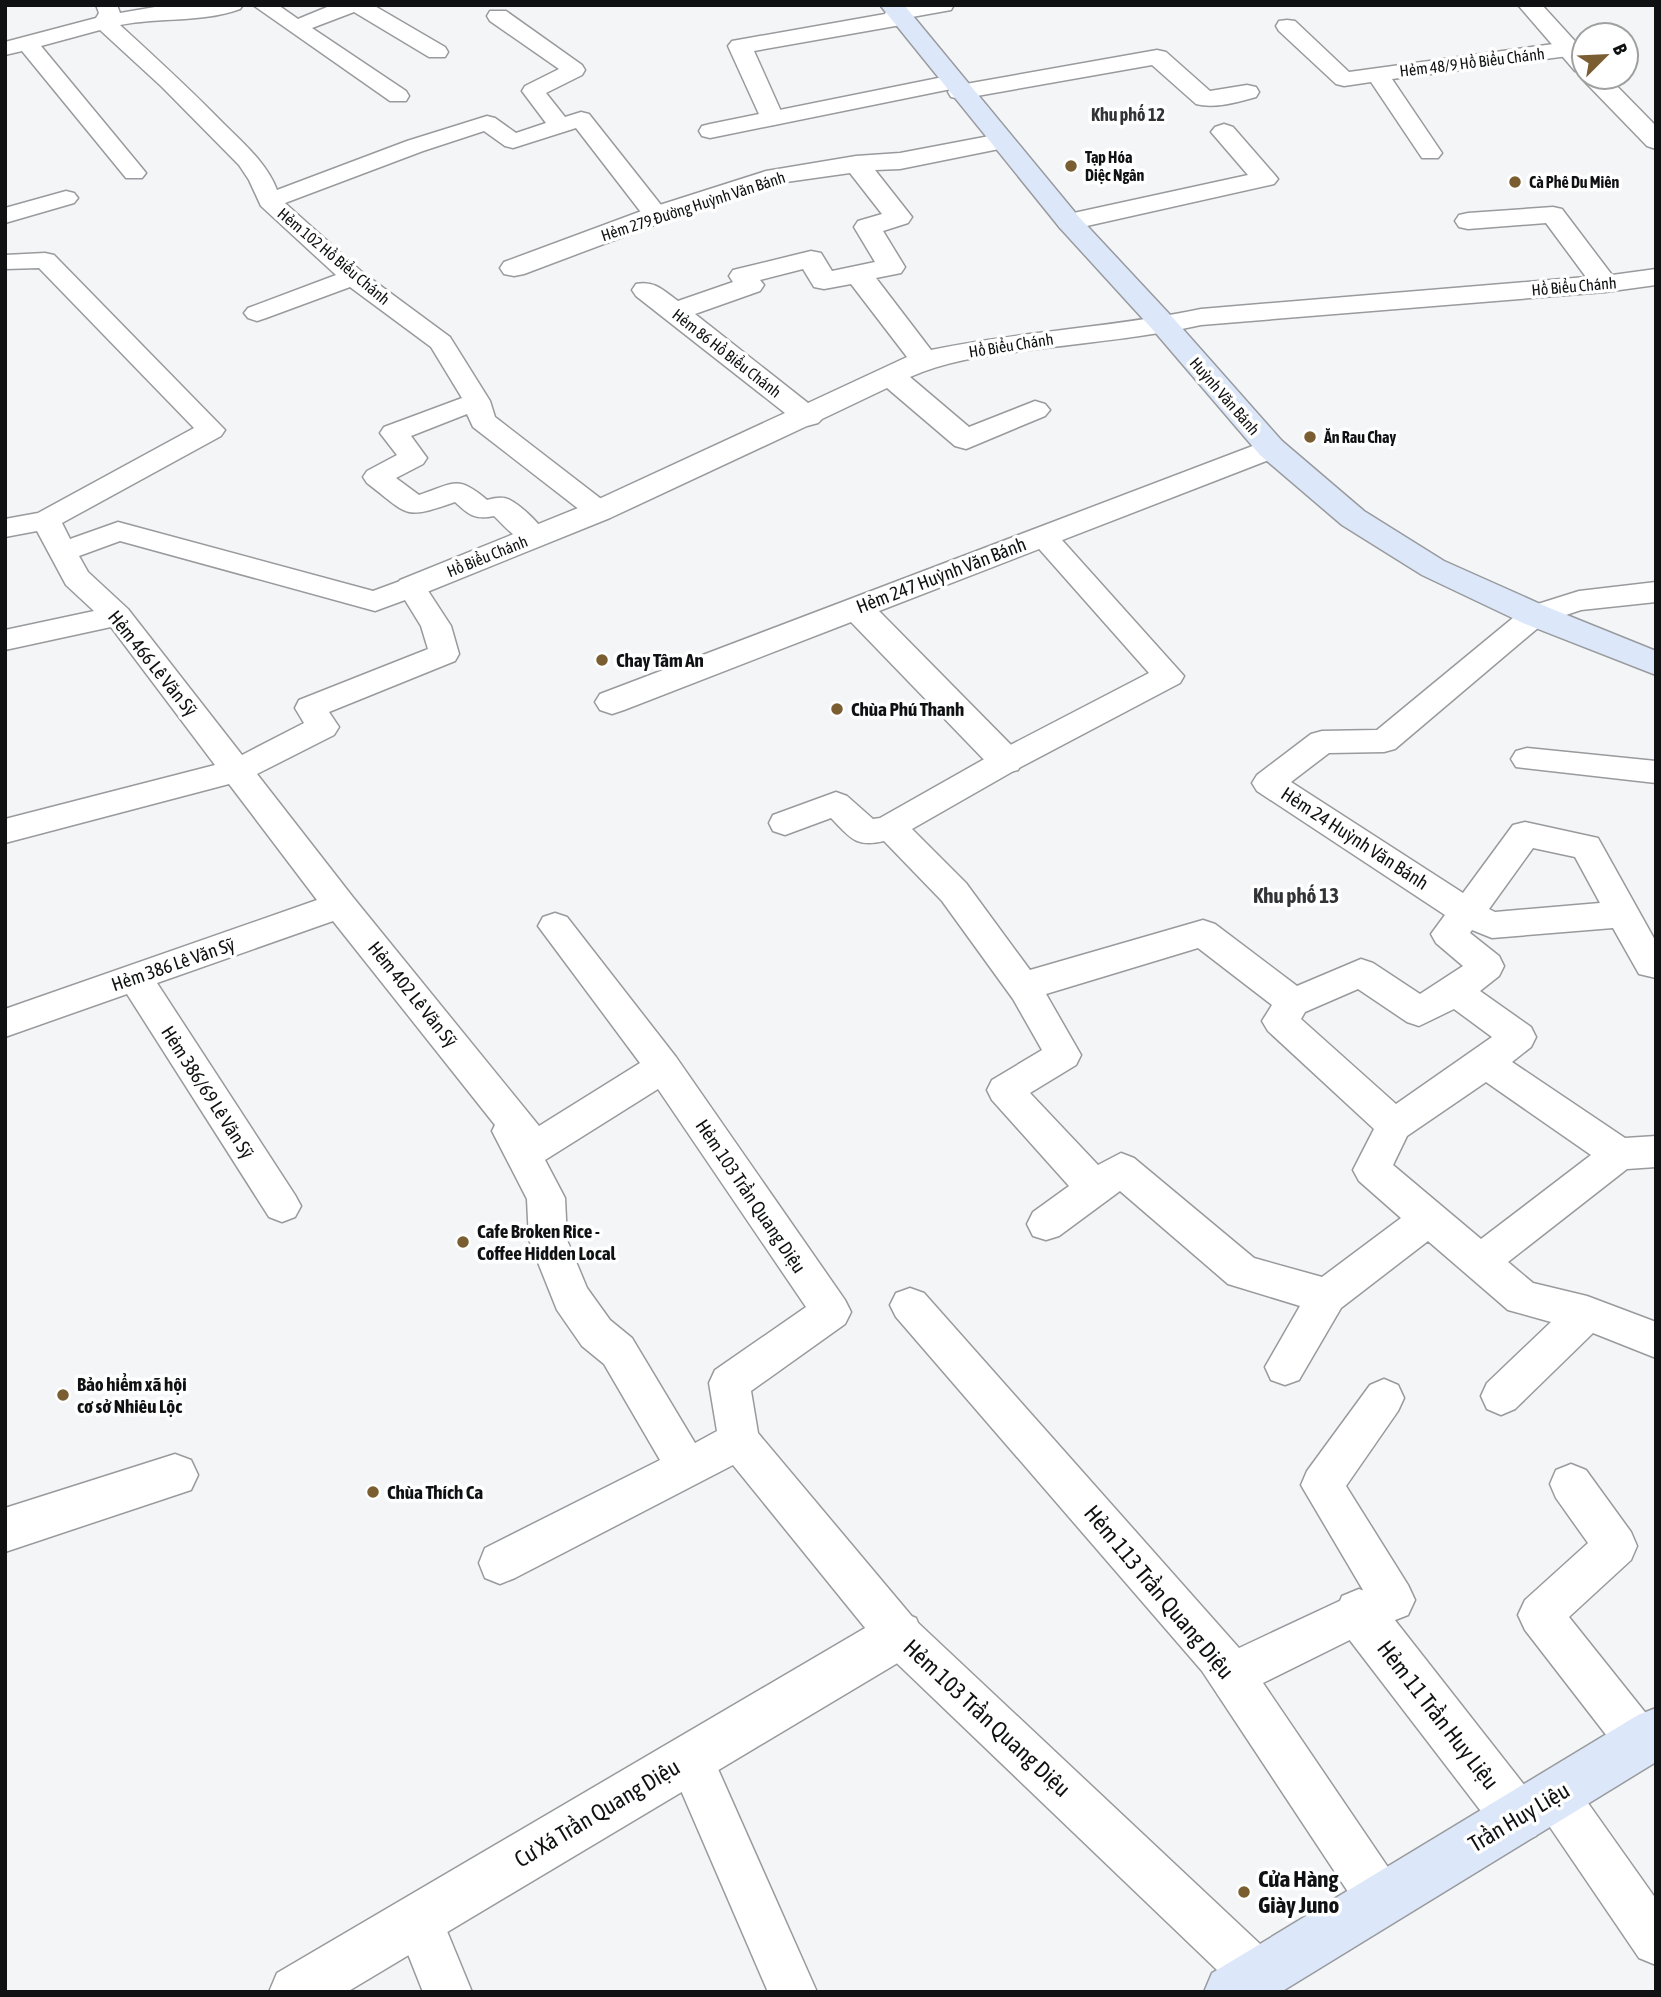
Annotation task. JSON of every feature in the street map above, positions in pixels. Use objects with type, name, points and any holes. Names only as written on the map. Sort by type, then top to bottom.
[{"type":"street","points":[[772,118],[740,46],[896,12],[943,5]]},
{"type":"street","points":[[1529,5],[1570,51]]},
{"type":"street","name":"Huỳnh Văn Bánh","points":[[896,12],[1000,142],[1271,448],[1353,518],[1433,568],[1535,615],[1656,664]]},
{"type":"street","points":[[956,87],[1157,57],[1205,99],[1247,92]]},
{"type":"street","points":[[1608,91],[1656,141]]},
{"type":"street","points":[[1069,222],[1265,179],[1224,132]]},
{"type":"street","name":"Hẻm 279 Đường Huỳnh Văn Bánh","points":[[514,268],[656,215],[775,176],[856,164],[900,161],[1000,142]]},
{"type":"street","points":[[675,312],[750,285],[743,276],[811,259],[824,281],[891,267],[867,227],[899,216],[856,164]]},
{"type":"street","points":[[1468,221],[1553,215],[1605,284]]},
{"type":"street","points":[[859,275],[924,360]]},
{"type":"street","name":"Hồ Biểu Chánh","points":[[411,587],[599,511],[807,417],[924,360],[985,347],[1164,325],[1201,317],[1605,284],[1656,277]]},
{"type":"street","name":"Hẻm 86 Hồ Biểu Chánh","points":[[646,290],[807,417]]},
{"type":"street","points":[[891,376],[966,440],[1035,410]]},
{"type":"street","name":"Hẻm 247 Huỳnh Văn Bánh","points":[[612,702],[1271,448]]},
{"type":"street","points":[[857,608],[1006,761]]},
{"type":"street","points":[[5,1530],[175,1475]]},
{"type":"street","name":"Hẻm 11 Trần Huy Liệu","points":[[1359,1613],[1536,1806]]},
{"type":"street","name":"Cư Xá Trần Quang Diệu","points":[[296,1992],[898,1635]]},
{"type":"street","name":"Trần Huy Liệu","points":[[1245,1983],[1648,1737]]},
{"type":"lane","points":[[134,173],[16,46],[105,13],[212,13],[233,5]]},
{"type":"lane","points":[[263,5],[398,96]]},
{"type":"lane","points":[[296,27],[352,5]]},
{"type":"lane","points":[[358,5],[437,51]]},
{"type":"lane","name":"Hẻm 102 Hồ Biểu Chánh","points":[[105,13],[247,159],[261,178],[270,201],[353,277],[441,342],[477,401],[483,421],[599,511]]},
{"type":"lane","points":[[498,16],[574,70],[533,91],[561,126]]},
{"type":"lane","name":"Hẻm 48/9 Hồ Biểu Chánh","points":[[1287,26],[1343,79],[1570,58]]},
{"type":"lane","name":"Hẻm 48/9 Hồ Biểu Chánh","points":[[1377,74],[1430,153]]},
{"type":"lane","points":[[710,131],[956,87]]},
{"type":"lane","points":[[270,201],[415,146],[487,123],[513,141],[581,119],[656,215]]},
{"type":"lane","points":[[5,216],[66,198]]},
{"type":"lane","points":[[5,262],[45,260],[211,430],[46,520],[5,528]]},
{"type":"lane","points":[[257,313],[353,277]]},
{"type":"lane","points":[[477,401],[394,433],[413,458],[377,477],[415,506],[460,491],[481,510],[500,506],[534,537]]},
{"type":"lane","name":"Hẻm 466 Lê Văn Sỹ","points":[[46,520],[76,578],[118,616],[239,771]]},
{"type":"lane","points":[[5,831],[239,771],[323,727],[310,708],[444,654],[436,626],[411,587],[375,601],[118,531],[62,552]]},
{"type":"lane","points":[[785,823],[836,804],[867,833],[890,827],[1006,761],[1169,676],[1043,536]]},
{"type":"lane","points":[[1535,615],[1579,601],[1656,592]]},
{"type":"lane","name":"Hẻm 24 Huỳnh Văn Bánh","points":[[1467,913],[1268,783],[1322,741],[1384,741],[1535,615]]},
{"type":"lane","points":[[5,640],[118,616]]},
{"type":"lane","points":[[1527,759],[1654,774],[1656,772]]},
{"type":"lane","name":"Hẻm 402 Lê Văn Sỹ","points":[[239,771],[340,905],[535,1148],[663,1067]]},
{"type":"lane","points":[[890,827],[954,892],[1025,989],[1063,1055],[1005,1090],[1095,1188]]},
{"type":"lane","points":[[1394,1125],[1280,1021],[1293,1002],[1361,973],[1419,1012],[1455,991],[1487,966],[1448,934],[1467,913],[1525,834],[1586,847],[1653,965]]},
{"type":"lane","name":"Hẻm 386 Lê Văn Sỹ","points":[[5,1023],[340,905]]},
{"type":"lane","points":[[1467,913],[1492,925],[1624,914]]},
{"type":"lane","points":[[555,926],[663,1067]]},
{"type":"lane","points":[[1025,989],[1044,979],[1203,933],[1293,1002]]},
{"type":"lane","name":"Hẻm 386/69 Lê Văn Sỹ","points":[[135,978],[282,1206]]},
{"type":"lane","points":[[1455,991],[1518,1037],[1486,1063],[1394,1125],[1372,1170],[1522,1298],[1587,1312],[1656,1340]]},
{"type":"lane","points":[[1480,1262],[1637,1152],[1486,1063]]},
{"type":"lane","name":"Hẻm 103 Trần Quang Diệu","points":[[663,1067],[831,1312],[729,1383],[739,1441],[898,1635],[1245,1983]]},
{"type":"lane","points":[[497,1098],[518,1149],[534,1172],[546,1198],[548,1240],[571,1298],[596,1333],[618,1351],[687,1468]]},
{"type":"lane","points":[[1046,1224],[1121,1169],[1242,1272],[1326,1296]]},
{"type":"lane","points":[[1285,1367],[1326,1296],[1429,1218]]},
{"type":"lane","name":"Hẻm 113 Trần Quang Diệu","points":[[910,1305],[1218,1655],[1381,1899]]},
{"type":"lane","points":[[1501,1396],[1587,1312]]},
{"type":"lane","points":[[1231,1675],[1359,1613],[1393,1600],[1322,1485],[1384,1398]]},
{"type":"lane","points":[[500,1563],[739,1441]]},
{"type":"lane","points":[[1572,1484],[1616,1546],[1540,1615],[1648,1737]]},
{"type":"lane","points":[[690,1758],[793,1992]]},
{"type":"lane","points":[[1536,1806],[1656,1941]]},
{"type":"lane","points":[[418,1919],[448,1992]]},
{"type":"place","name":"Tạp Hóa Diệc Ngân","points":[[1071,166]]},
{"type":"place","name":"Cà Phê Du Miên","points":[[1515,182]]},
{"type":"place","name":"Ăn Rau Chay","points":[[1310,437]]},
{"type":"place","name":"Chay Tâm An","points":[[602,660]]},
{"type":"place","name":"Chùa Phú Thanh","points":[[837,709]]},
{"type":"place","name":"Cafe Broken Rice - Coffee Hidden Local","points":[[463,1242]]},
{"type":"place","name":"Bảo hiểm xã hội cơ sở Nhiêu Lộc","points":[[63,1395]]},
{"type":"place","name":"Chùa Thích Ca","points":[[373,1492]]},
{"type":"place","name":"Cửa Hàng Giày Juno","points":[[1244,1892]]},
{"type":"district","name":"Khu phố 12","points":[[1128,114]]},
{"type":"district","name":"Khu phố 13","points":[[1296,895]]}]
